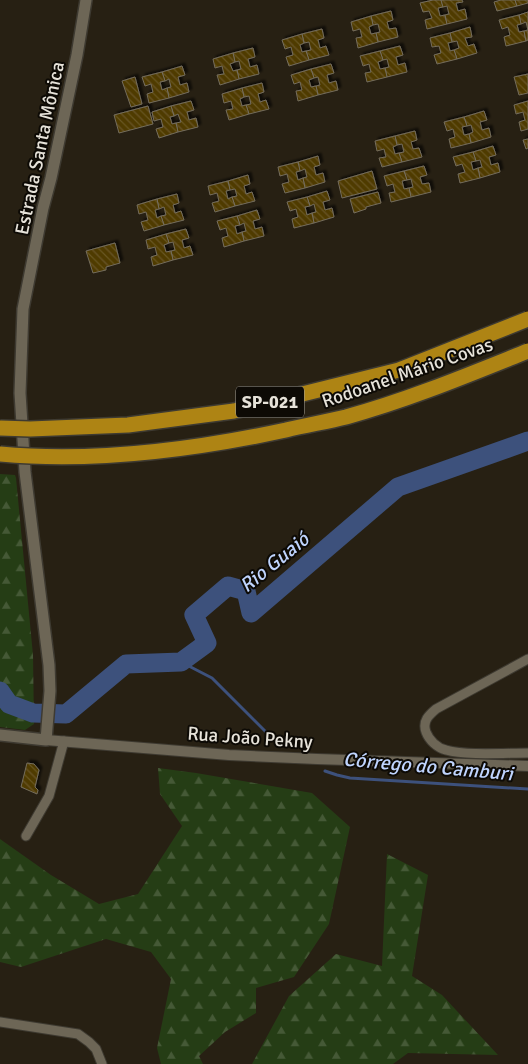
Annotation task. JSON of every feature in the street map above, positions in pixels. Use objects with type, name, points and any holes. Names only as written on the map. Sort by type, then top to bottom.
[{"type":"highway","name":"Rodoanel Mário Covas","points":[[0,428],[30,429],[128,425],[234,411],[399,370],[528,319]]},
{"type":"highway","name":"Rodoanel Mário Covas","points":[[0,454],[28,457],[114,455],[170,450],[236,440],[346,417],[434,388],[528,351]]},
{"type":"main road","name":"Estrada Santa Mônica","points":[[46,734],[50,692],[49,664],[25,472],[20,392],[23,309],[77,55],[86,0]]},
{"type":"main road","name":"Rua João Pekny","points":[[0,735],[46,734]]},
{"type":"street","points":[[528,659],[436,710],[428,716],[425,722],[426,731],[431,740],[439,747],[447,750],[528,753]]},
{"type":"street","name":"Rua João Pekny","points":[[46,734],[64,741],[259,756],[528,766]]},
{"type":"street","points":[[26,836],[49,796],[64,741]]},
{"type":"street","points":[[0,1022],[78,1034],[96,1049],[102,1064]]},
{"type":"green space","points":[[0,474],[15,475],[16,478],[33,655],[34,724],[25,730],[0,727]]},
{"type":"green space","points":[[158,768],[312,793],[350,827],[329,924],[294,977],[256,988],[256,1013],[225,1032],[199,1056],[203,1064],[161,1064],[157,1048],[171,979],[151,952],[106,939],[21,967],[0,962],[0,839],[51,875],[99,904],[138,894],[182,826],[160,794]]},
{"type":"green space","points":[[387,854],[428,875],[412,976],[442,995],[498,1055],[408,1053],[393,1064],[252,1064],[289,996],[336,954],[382,966]]},
{"type":"building","points":[[441,0],[443,7],[438,8],[440,16],[445,15],[447,24],[427,29],[425,20],[432,18],[429,11],[423,12],[420,3]]},
{"type":"building","points":[[441,0],[462,0],[463,2],[456,3],[458,11],[465,9],[467,19],[447,24],[445,15],[449,14],[447,6],[443,7]]},
{"type":"building","points":[[515,0],[517,6],[497,11],[494,2]]},
{"type":"building","points":[[515,0],[528,0],[528,3],[517,6]]},
{"type":"building","points":[[391,11],[393,20],[387,22],[389,29],[396,28],[398,37],[378,42],[376,33],[380,32],[378,24],[373,25],[371,16]]},
{"type":"building","points":[[528,12],[528,30],[526,22],[521,24],[519,15]]},
{"type":"building","points":[[519,15],[521,24],[517,25],[519,32],[524,31],[526,41],[506,46],[504,37],[510,35],[508,27],[502,29],[499,20]]},
{"type":"building","points":[[371,16],[373,25],[369,27],[371,34],[376,33],[378,42],[358,48],[356,38],[362,37],[360,29],[353,31],[351,22]]},
{"type":"building","points":[[470,27],[472,37],[465,38],[468,46],[474,44],[477,53],[457,59],[454,50],[459,48],[457,41],[452,42],[450,33]]},
{"type":"building","points":[[322,29],[324,38],[318,40],[320,48],[326,46],[329,55],[309,60],[306,51],[311,50],[309,42],[304,43],[302,34]]},
{"type":"building","points":[[528,30],[528,40],[526,41],[524,31]]},
{"type":"building","points":[[450,33],[452,42],[448,43],[450,51],[454,50],[457,59],[437,64],[434,55],[441,53],[439,46],[432,47],[430,38]]},
{"type":"building","points":[[302,34],[304,43],[300,45],[302,52],[306,51],[309,60],[289,66],[286,57],[293,55],[291,47],[285,49],[282,40]]},
{"type":"building","points":[[400,46],[403,55],[396,57],[398,65],[405,63],[407,72],[387,77],[385,68],[389,67],[387,59],[383,60],[380,51]]},
{"type":"building","points":[[253,48],[255,57],[248,59],[250,67],[257,65],[259,74],[239,79],[237,70],[241,69],[239,61],[235,62],[233,53]]},
{"type":"building","points":[[380,51],[383,60],[378,62],[380,69],[385,68],[387,77],[367,82],[365,73],[371,72],[369,64],[363,66],[360,56]]},
{"type":"building","points":[[233,53],[235,62],[230,64],[233,71],[237,70],[239,79],[220,85],[217,75],[224,74],[222,66],[215,68],[213,59]]},
{"type":"building","points":[[331,64],[334,73],[327,75],[329,83],[336,81],[338,90],[318,95],[316,86],[320,85],[318,77],[314,78],[311,69]]},
{"type":"building","points":[[182,66],[185,75],[178,77],[180,85],[187,83],[189,92],[169,98],[167,88],[171,87],[169,79],[165,81],[162,72]]},
{"type":"building","points":[[311,69],[314,78],[309,80],[311,87],[316,86],[318,95],[298,101],[296,91],[302,90],[300,82],[294,84],[291,75]]},
{"type":"building","points":[[162,72],[165,81],[160,82],[162,90],[167,88],[169,98],[149,103],[147,94],[153,92],[151,84],[145,86],[142,77]]},
{"type":"building","points":[[528,74],[528,93],[519,95],[514,77]]},
{"type":"building","points":[[135,77],[142,104],[131,107],[122,81]]},
{"type":"building","points":[[262,83],[264,92],[258,94],[260,102],[266,100],[269,109],[249,114],[246,105],[251,104],[249,96],[244,97],[242,88]]},
{"type":"building","points":[[242,88],[244,97],[240,99],[242,106],[246,105],[249,114],[229,120],[226,110],[233,109],[231,101],[224,103],[222,94]]},
{"type":"building","points":[[191,101],[194,110],[187,112],[189,120],[196,118],[198,127],[178,132],[176,123],[181,122],[178,114],[174,116],[171,106]]},
{"type":"building","points":[[528,101],[528,129],[521,131],[519,122],[525,120],[523,112],[516,114],[514,105]]},
{"type":"building","points":[[148,106],[153,124],[119,133],[114,115]]},
{"type":"building","points":[[171,106],[174,116],[170,117],[172,124],[176,123],[178,132],[159,138],[156,129],[163,127],[161,119],[154,121],[152,112]]},
{"type":"building","points":[[484,111],[487,120],[480,122],[482,130],[489,128],[491,137],[471,143],[469,134],[473,132],[471,125],[467,126],[464,117]]},
{"type":"building","points":[[464,117],[467,126],[462,127],[464,135],[469,134],[471,143],[451,148],[449,139],[455,137],[453,129],[447,131],[444,122]]},
{"type":"building","points":[[415,131],[417,140],[411,142],[413,149],[419,148],[422,157],[402,162],[399,153],[404,152],[402,144],[397,145],[395,136]]},
{"type":"building","points":[[395,136],[397,145],[393,147],[395,154],[399,153],[402,162],[382,167],[379,158],[386,157],[384,149],[377,151],[375,141]]},
{"type":"building","points":[[528,139],[528,148],[526,149],[523,140]]},
{"type":"building","points":[[493,146],[496,155],[489,157],[491,165],[498,163],[500,172],[480,178],[478,168],[482,167],[480,160],[476,161],[473,152]]},
{"type":"building","points":[[473,152],[476,161],[471,162],[473,170],[478,168],[480,178],[460,183],[458,174],[465,172],[462,164],[456,166],[453,157]]},
{"type":"building","points":[[318,156],[320,165],[314,167],[316,175],[323,173],[325,182],[305,188],[303,178],[307,177],[305,169],[300,171],[298,162]]},
{"type":"building","points":[[298,162],[300,171],[296,172],[298,180],[303,178],[305,188],[285,193],[282,184],[289,182],[287,174],[280,176],[278,167]]},
{"type":"building","points":[[424,166],[427,175],[420,177],[422,184],[429,183],[431,192],[411,197],[409,188],[413,187],[411,179],[407,180],[404,171]]},
{"type":"building","points":[[372,171],[377,189],[342,198],[338,181]]},
{"type":"building","points":[[404,171],[407,180],[402,181],[404,189],[409,188],[411,197],[391,202],[389,193],[395,192],[393,184],[387,186],[384,176]]},
{"type":"building","points":[[248,175],[250,184],[244,186],[246,194],[252,192],[255,201],[235,206],[232,197],[237,196],[235,189],[230,190],[228,181]]},
{"type":"building","points":[[228,181],[230,190],[226,191],[228,199],[232,197],[235,206],[215,212],[212,203],[219,201],[217,193],[210,195],[208,186]]},
{"type":"building","points":[[327,191],[330,200],[323,202],[325,210],[332,208],[334,217],[314,223],[312,213],[316,212],[314,204],[310,206],[307,197]]},
{"type":"building","points":[[378,192],[381,203],[354,213],[350,199]]},
{"type":"building","points":[[177,194],[179,203],[173,205],[175,213],[181,211],[184,220],[164,225],[161,216],[166,215],[164,207],[159,209],[157,199]]},
{"type":"building","points":[[307,197],[310,206],[305,207],[307,215],[312,213],[314,223],[294,228],[292,219],[298,217],[296,209],[290,211],[287,202]]},
{"type":"building","points":[[157,199],[159,209],[155,210],[157,218],[161,216],[164,225],[144,231],[141,222],[148,220],[146,212],[139,214],[137,205]]},
{"type":"building","points":[[257,210],[260,219],[253,221],[255,229],[262,227],[264,236],[244,241],[242,232],[246,231],[244,223],[240,225],[237,216]]},
{"type":"building","points":[[237,216],[240,225],[235,226],[237,234],[242,232],[244,241],[224,247],[222,238],[228,236],[226,228],[220,230],[217,221]]},
{"type":"building","points":[[186,229],[189,238],[182,240],[184,248],[190,246],[193,255],[173,260],[171,251],[175,250],[173,242],[169,243],[166,234]]},
{"type":"building","points":[[166,234],[169,243],[164,245],[166,252],[171,251],[173,260],[153,266],[151,257],[157,255],[155,247],[148,249],[146,240]]},
{"type":"building","points":[[115,243],[120,263],[106,267],[106,270],[93,273],[86,251]]},
{"type":"building","points":[[27,763],[34,764],[39,770],[35,787],[38,790],[37,794],[21,787]]},
{"type":"waterway","name":"Rio Guaió","points":[[0,691],[9,704],[33,713],[66,714],[126,664],[181,662],[207,643],[194,615],[228,586],[246,591],[251,613],[398,487],[528,441]]},
{"type":"waterway","name":"Córrego do Camburi","points":[[181,662],[212,678],[271,737]]},
{"type":"waterway","name":"Córrego do Camburi","points":[[325,771],[350,778],[528,789]]}]
